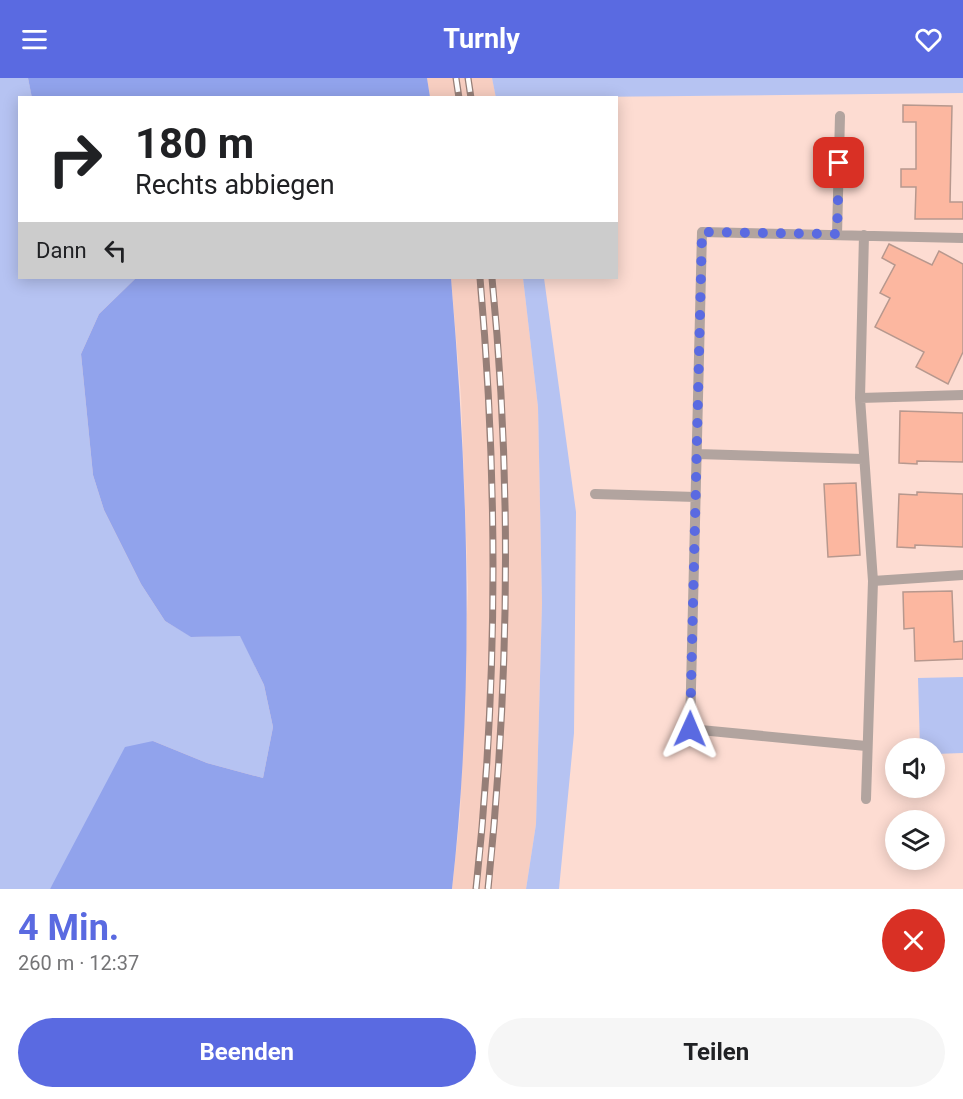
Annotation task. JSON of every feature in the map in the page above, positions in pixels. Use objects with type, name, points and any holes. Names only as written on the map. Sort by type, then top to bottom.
[{"type":"lane","points":[[837,234],[840,116]]},
{"type":"lane","points":[[866,746],[690,729],[702,232],[963,238]]},
{"type":"lane","points":[[864,235],[860,398],[873,581],[866,799]]},
{"type":"lane","points":[[860,398],[963,395]]},
{"type":"lane","points":[[697,454],[863,459]]},
{"type":"lane","points":[[595,494],[696,497]]},
{"type":"lane","points":[[873,581],[963,575]]},
{"type":"shaded area","points":[[0,78],[28,78],[32,96],[18,96],[18,279],[135,279],[99,314],[81,354],[93,475],[104,510],[141,584],[165,621],[192,637],[240,635],[264,685],[273,727],[263,778],[207,763],[153,741],[50,889],[0,889]]},
{"type":"shaded area","points":[[28,78],[427,78],[430,96],[32,96]]},
{"type":"shaded area","points":[[427,78],[492,78],[496,96],[430,96]]},
{"type":"shaded area","points":[[492,78],[963,78],[963,93],[496,96]]},
{"type":"shaded area","points":[[135,279],[451,279],[462,431],[467,584],[464,736],[452,889],[50,889],[125,747],[153,741],[207,763],[263,778],[273,727],[264,685],[240,636],[191,637],[165,621],[141,584],[104,510],[93,475],[81,354],[99,314]]},
{"type":"shaded area","points":[[451,279],[523,279],[538,407],[542,603],[536,824],[526,889],[452,889],[460,815],[468,589],[461,396]]},
{"type":"shaded area","points":[[523,279],[544,279],[576,512],[574,733],[559,889],[526,889],[536,824],[542,603],[538,407]]},
{"type":"shaded area","points":[[963,677],[963,753],[945,754],[945,738],[920,738],[918,678]]},
{"type":"building","points":[[903,105],[952,106],[950,202],[963,202],[963,219],[915,219],[916,187],[901,187],[901,169],[916,169],[916,122],[903,122]]},
{"type":"building","points":[[889,244],[932,265],[939,251],[963,264],[963,352],[948,384],[916,367],[924,352],[875,327],[890,298],[880,293],[895,265],[882,258]]},
{"type":"building","points":[[900,411],[963,413],[963,462],[899,463]]},
{"type":"building","points":[[856,483],[860,555],[828,557],[824,484]]},
{"type":"building","points":[[917,492],[963,494],[963,547],[915,545],[915,548],[897,547],[899,494],[917,495]]},
{"type":"building","points":[[952,591],[954,642],[963,641],[963,659],[915,661],[914,628],[904,629],[903,592]]},
{"type":"railway","points":[[456,78],[459,96]]},
{"type":"railway","points":[[468,78],[471,96]]},
{"type":"railway","points":[[476,889],[488,736],[493,584],[490,431],[480,279]]},
{"type":"railway","points":[[488,889],[500,736],[505,584],[503,431],[492,279]]},
{"type":"route","points":[[690,729],[702,232],[837,234],[839,163]]}]
